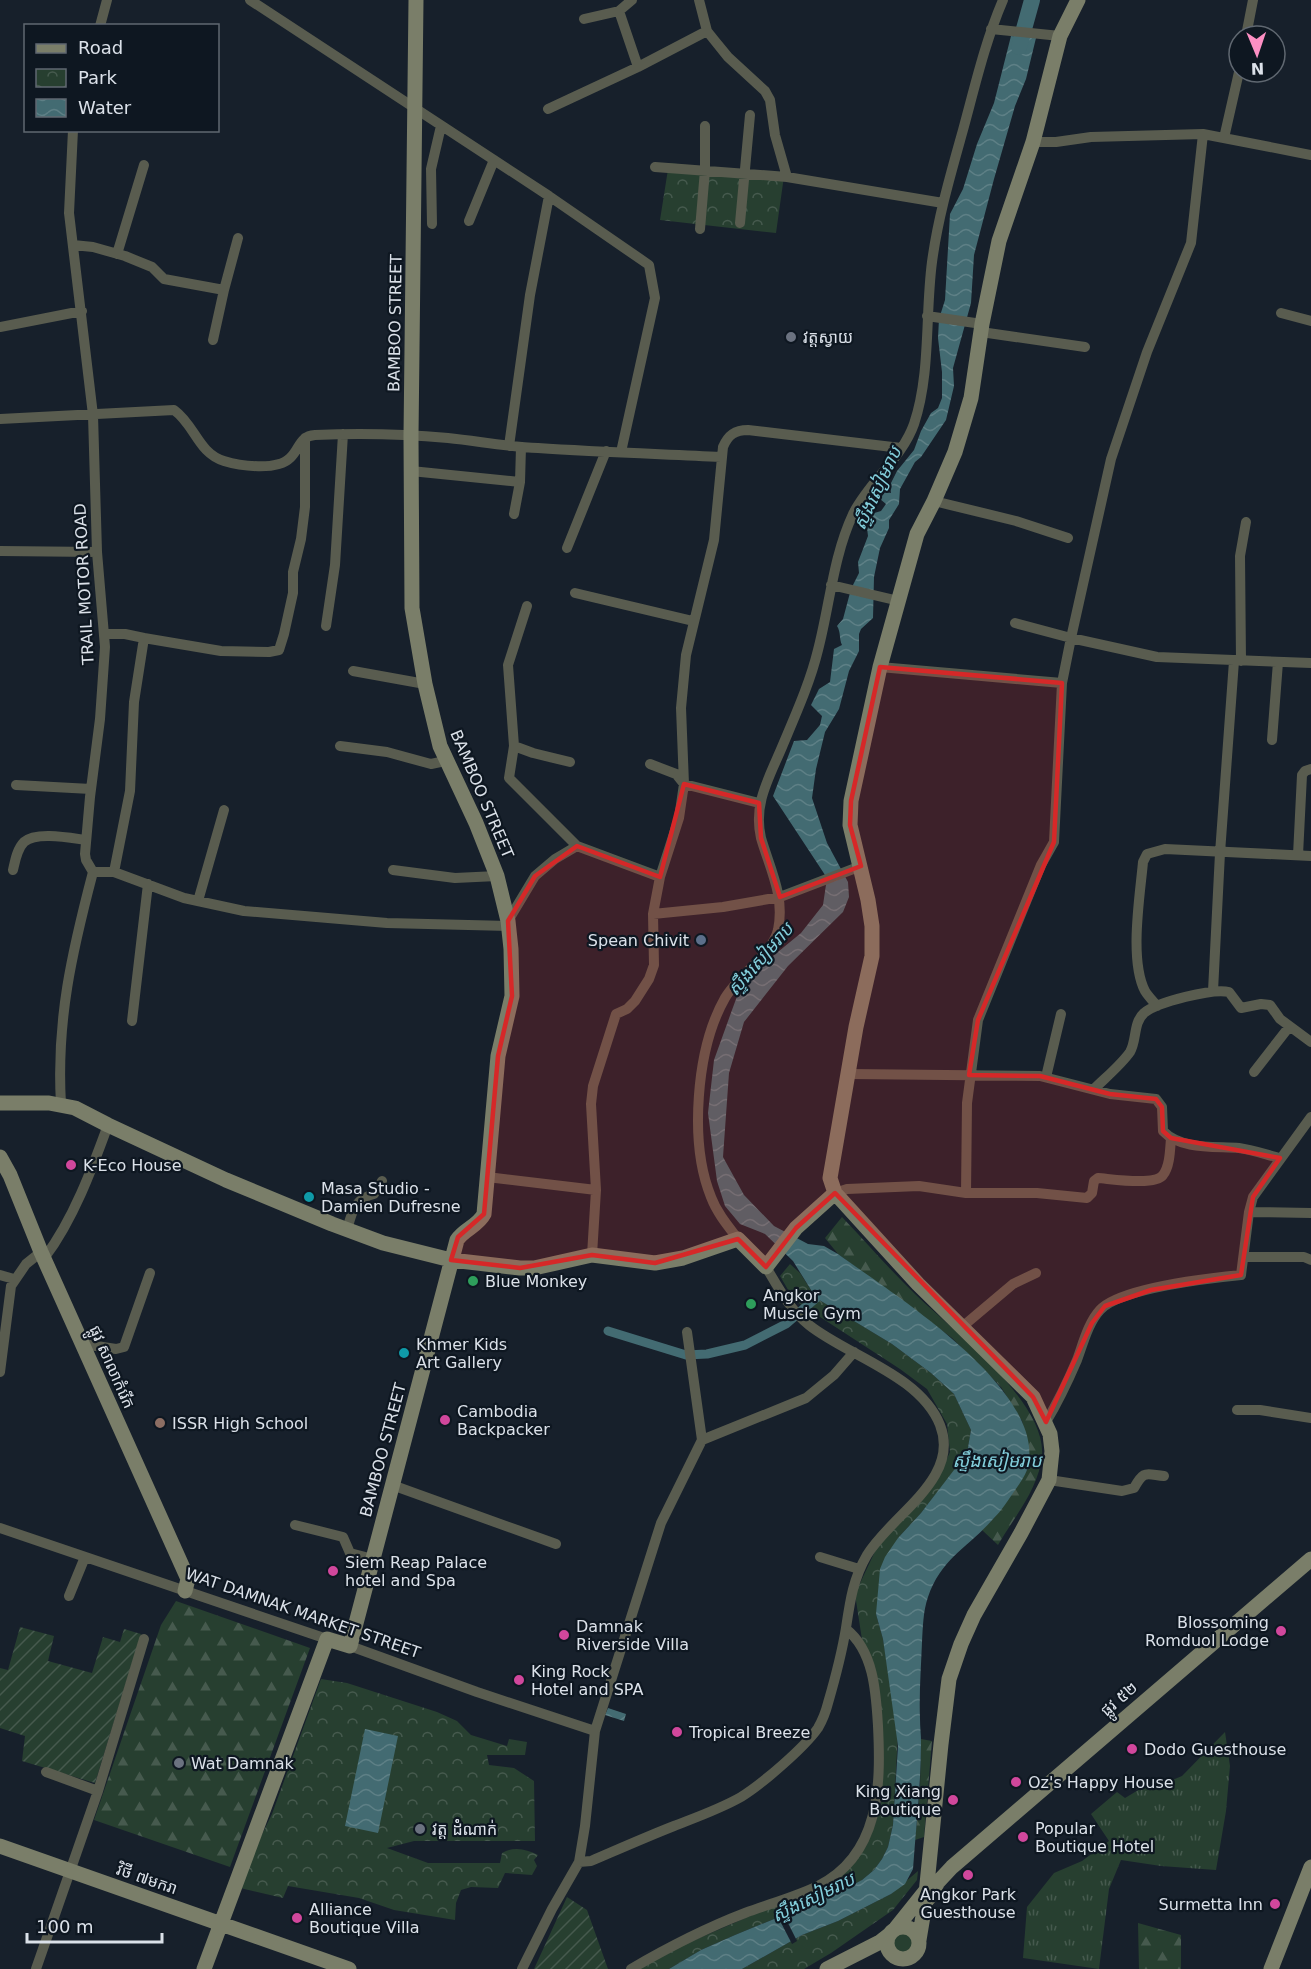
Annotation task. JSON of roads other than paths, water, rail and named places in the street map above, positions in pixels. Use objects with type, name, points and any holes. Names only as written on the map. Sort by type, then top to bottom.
[{"type":"street","points":[[101,24],[107,0]]},
{"type":"street","points":[[250,0],[549,196],[649,265],[656,298],[621,452]]},
{"type":"street","name":"BAMBOO STREET","points":[[350,1646],[458,1237],[480,1221],[484,1214],[498,1056],[512,996],[509,923],[496,876],[476,823],[445,761],[440,746],[425,684],[412,608],[411,436],[416,0]]},
{"type":"street","points":[[584,19],[619,10],[632,0]]},
{"type":"street","points":[[699,0],[707,30],[728,57],[765,91],[770,100],[774,135],[787,177]]},
{"type":"street","points":[[579,1862],[591,1861],[741,1797],[787,1761],[819,1727],[828,1704],[846,1629],[850,1595],[859,1569],[877,1541],[928,1486],[939,1470],[944,1454],[945,1445],[940,1424],[924,1399],[891,1375],[819,1333],[796,1313],[766,1267],[738,1239],[718,1211],[704,1178],[700,1149],[699,1090],[700,1072],[708,1039],[725,997],[772,944],[777,933],[780,897],[761,838],[759,803],[818,651],[836,586],[839,550],[855,512],[901,448],[914,423],[920,398],[931,317],[932,261],[943,203],[1003,0]]},
{"type":"street","points":[[916,1969],[926,1897],[941,1869],[940,1744],[949,1679],[974,1615],[1022,1533],[1049,1480],[1052,1451],[1046,1422],[1033,1397],[918,1284],[835,1192],[830,1178],[856,1027],[872,956],[872,926],[855,868],[850,825],[851,801],[892,599],[917,534],[955,452],[971,398],[978,326],[999,240],[1033,141],[1054,36],[1078,0]]},
{"type":"street","points":[[1248,24],[1253,0]]},
{"type":"street","points":[[619,10],[638,66]]},
{"type":"street","points":[[994,29],[1054,36]]},
{"type":"street","points":[[548,109],[707,30]]},
{"type":"street","points":[[1224,138],[1236,84]]},
{"type":"street","points":[[740,223],[750,115]]},
{"type":"street","points":[[432,224],[430,169],[441,126]]},
{"type":"street","points":[[700,229],[705,170],[705,126]]},
{"type":"street","name":"TRAIL MOTOR ROAD","points":[[61,1104],[61,1021],[74,946],[93,872],[86,860],[86,840],[102,693],[104,634],[97,552],[93,415],[69,199],[72,132]]},
{"type":"street","points":[[1033,141],[1056,142],[1091,137],[1203,134],[1311,154]]},
{"type":"street","points":[[966,1193],[965,1150],[969,1075],[978,1020],[1041,864],[1054,842],[1062,683],[1071,638],[1111,459],[1147,352],[1191,243],[1203,134]]},
{"type":"street","points":[[469,221],[494,160]]},
{"type":"street","points":[[117,254],[144,165]]},
{"type":"street","points":[[655,167],[787,177],[943,203]]},
{"type":"street","points":[[509,446],[530,295],[549,196]]},
{"type":"street","points":[[213,340],[238,238]]},
{"type":"street","points":[[73,245],[93,247],[152,267],[164,279],[224,290]]},
{"type":"street","points":[[0,327],[82,311]]},
{"type":"street","points":[[1281,313],[1311,321]]},
{"type":"street","points":[[931,317],[1085,346]]},
{"type":"street","points":[[0,419],[174,410],[188,423],[205,451],[223,461],[264,466],[279,465],[289,460],[300,442],[310,435],[343,434],[411,436],[521,447],[721,457]]},
{"type":"street","points":[[592,1255],[596,1190],[591,1119],[593,1086],[616,1014],[627,1009],[635,1001],[649,979],[654,965],[653,914],[660,877],[679,818],[684,784],[681,708],[686,655],[714,540],[721,457],[726,440],[734,432],[743,430],[901,448]]},
{"type":"street","points":[[326,626],[335,566],[343,434]]},
{"type":"street","points":[[104,634],[125,634],[221,651],[268,652],[279,650],[293,593],[294,564],[301,539],[305,507],[305,438]]},
{"type":"street","points":[[514,514],[520,482],[521,447]]},
{"type":"street","points":[[567,548],[606,452]]},
{"type":"street","points":[[411,471],[520,482]]},
{"type":"street","points":[[934,501],[1016,521],[1068,538]]},
{"type":"street","points":[[1213,991],[1220,853],[1238,661],[1240,556],[1246,522]]},
{"type":"street","points":[[0,551],[97,552]]},
{"type":"street","points":[[836,586],[892,599]]},
{"type":"street","points":[[575,593],[693,621]]},
{"type":"street","points":[[527,606],[508,665],[514,746],[509,778],[577,846],[660,877]]},
{"type":"street","points":[[1015,623],[1157,657],[1311,663]]},
{"type":"street","points":[[114,872],[130,791],[134,702],[144,638]]},
{"type":"street","points":[[1272,740],[1278,662]]},
{"type":"street","points":[[880,667],[1062,683]]},
{"type":"street","points":[[353,671],[425,684]]},
{"type":"street","points":[[340,746],[387,752],[431,764],[445,761]]},
{"type":"street","points":[[514,746],[570,762]]},
{"type":"street","points":[[650,764],[676,774],[684,784],[759,803]]},
{"type":"street","points":[[1298,855],[1302,775],[1311,769]]},
{"type":"street","points":[[16,785],[91,789]]},
{"type":"street","points":[[198,901],[224,810]]},
{"type":"street","points":[[13,870],[19,850],[23,843],[29,840],[49,836],[86,840]]},
{"type":"street","points":[[93,872],[114,872],[184,898],[243,911],[365,921],[509,923],[535,876],[555,859],[577,846]]},
{"type":"street","points":[[1157,1006],[1146,992],[1141,978],[1137,948],[1143,862],[1147,855],[1165,849],[1311,856]]},
{"type":"street","points":[[653,914],[723,907],[780,897],[855,868]]},
{"type":"street","points":[[393,870],[455,878],[496,876]]},
{"type":"street","points":[[132,1021],[148,884]]},
{"type":"street","points":[[1094,1089],[1133,1046],[1140,1019],[1144,1013],[1157,1006],[1213,991],[1229,992],[1241,1008],[1269,1004],[1281,1019],[1311,1042]]},
{"type":"street","points":[[1046,1077],[1061,1014]]},
{"type":"street","points":[[1254,1072],[1289,1026]]},
{"type":"street","points":[[849,1074],[1046,1077],[1110,1094],[1156,1099],[1162,1107],[1163,1131],[1171,1138],[1199,1146],[1242,1149],[1281,1158]]},
{"type":"street","points":[[0,1103],[35,1102],[61,1104],[75,1108],[243,1187],[347,1230],[383,1243],[451,1260],[502,1267],[534,1268],[592,1255],[655,1263],[682,1258],[738,1239]]},
{"type":"street","points":[[1046,1422],[1066,1384],[1092,1323],[1105,1306],[1115,1300],[1151,1290],[1241,1275],[1253,1197],[1311,1117]]},
{"type":"street","points":[[0,1372],[9,1295],[14,1279],[26,1264],[43,1255],[56,1242],[93,1165],[108,1125]]},
{"type":"street","points":[[766,1267],[796,1228],[835,1192],[847,1189],[919,1185],[966,1193],[1036,1192],[1087,1198],[1092,1193],[1094,1181],[1098,1178],[1149,1181],[1159,1179],[1164,1174],[1168,1162],[1171,1138]]},
{"type":"street","name":"ផ្លូវ សាលាកំរើក","points":[[0,1158],[15,1186],[43,1255],[188,1579],[184,1591]]},
{"type":"street","points":[[488,1177],[596,1190]]},
{"type":"street","points":[[347,1230],[356,1202],[364,1196],[374,1194],[382,1181]]},
{"type":"street","points":[[1249,1212],[1311,1213]]},
{"type":"street","points":[[1244,1257],[1304,1257],[1311,1260]]},
{"type":"street","points":[[83,1344],[124,1347],[150,1273]]},
{"type":"street","points":[[962,1327],[1013,1284],[1036,1273]]},
{"type":"street","points":[[0,1275],[14,1279]]},
{"type":"street","points":[[522,1969],[552,1908],[579,1862],[595,1731],[660,1523],[702,1440],[687,1332]]},
{"type":"street","points":[[702,1440],[806,1398],[834,1375],[854,1352]]},
{"type":"street","points":[[1237,1410],[1260,1410],[1311,1418]]},
{"type":"street","points":[[1049,1480],[1122,1491],[1134,1488],[1138,1478],[1143,1475],[1164,1476]]},
{"type":"street","points":[[392,1485],[556,1544]]},
{"type":"street","points":[[295,1524],[343,1537],[350,1553],[373,1559]]},
{"type":"street","name":"WAT DAMNAK MARKET STREET","points":[[0,1528],[595,1731]]},
{"type":"street","points":[[69,1596],[85,1557]]},
{"type":"street","points":[[820,1557],[859,1569]]},
{"type":"street","name":"ផ្លូវ ៥២","points":[[827,1969],[870,1947],[892,1931],[938,1882],[941,1869],[1311,1559]]},
{"type":"street","points":[[631,1969],[732,1918],[818,1886],[833,1877],[852,1860],[867,1836],[876,1804],[879,1742],[873,1676],[858,1642],[846,1629]]},
{"type":"street","points":[[36,1969],[98,1791],[144,1639]]},
{"type":"street","points":[[204,1969],[327,1639]]},
{"type":"street","points":[[46,1772],[98,1791]]},
{"type":"street","name":"វិថី ៧មករា","points":[[0,1846],[349,1969]]},
{"type":"street","points":[[1271,1969],[1311,1867]]},
{"type":"street","points":[[901,1969],[886,1944],[892,1931],[911,1928],[919,1945]]},
{"type":"street","points":[[870,1947],[903,1959],[909,1958],[919,1945]]},
{"type":"water","name":"ស្ទឹងសៀមរាប","points":[[1011,36],[1036,38],[974,255],[971,303],[953,368],[954,386],[946,420],[921,457],[915,462],[900,489],[899,504],[889,520],[889,528],[880,548],[874,577],[873,618],[859,634],[859,651],[849,671],[839,709],[825,732],[816,769],[812,798],[827,843],[848,882],[849,897],[843,912],[788,966],[744,1022],[729,1073],[723,1157],[744,1195],[774,1226],[808,1244],[824,1246],[838,1254],[927,1319],[992,1377],[1015,1408],[1028,1440],[1027,1470],[999,1512],[948,1562],[934,1583],[926,1603],[920,1681],[921,1758],[918,1805],[913,1869],[905,1884],[891,1894],[838,1921],[802,1935],[742,1969],[669,1969],[701,1950],[837,1893],[862,1880],[882,1859],[888,1847],[893,1825],[898,1746],[883,1639],[876,1614],[880,1569],[898,1538],[921,1513],[967,1453],[971,1430],[954,1394],[931,1373],[892,1344],[816,1298],[793,1261],[765,1234],[740,1224],[725,1206],[717,1181],[708,1113],[714,1060],[739,991],[773,956],[801,933],[823,905],[827,878],[773,796],[794,741],[807,740],[820,725],[822,716],[811,705],[819,689],[830,682],[834,649],[842,645],[837,626],[843,619],[851,589],[859,573],[858,562],[868,536],[867,528],[871,514],[881,511],[886,504],[880,499],[885,492],[891,493],[890,485],[897,471],[914,450],[921,431],[931,413],[938,408],[942,398],[938,338],[939,319],[945,300],[950,214],[963,189],[977,144],[994,103]]},
{"type":"water","points":[[608,1708],[626,1714],[624,1721],[605,1715]]},
{"type":"water","points":[[365,1729],[398,1736],[378,1833],[345,1826]]},
{"type":"waterway","name":"ស្ទឹងសៀមរាប","points":[[1019,47],[1032,0]]},
{"type":"waterway","points":[[608,1331],[686,1355],[707,1354],[745,1345],[786,1324],[816,1298]]},
{"type":"place","name":"វត្តស្វាយ","points":[[791,337]]},
{"type":"place","name":"Spean Chivit","points":[[701,940]]},
{"type":"place","name":"K-Eco House","points":[[71,1165]]},
{"type":"place","name":"Masa Studio - Damien Dufresne","points":[[309,1197]]},
{"type":"place","name":"Blue Monkey","points":[[473,1281]]},
{"type":"place","name":"Angkor Muscle Gym","points":[[751,1304]]},
{"type":"place","name":"Khmer Kids Art Gallery","points":[[404,1353]]},
{"type":"place","name":"Cambodia Backpacker","points":[[445,1420]]},
{"type":"place","name":"ISSR High School","points":[[160,1423]]},
{"type":"place","name":"Siem Reap Palace hotel and Spa","points":[[333,1571]]},
{"type":"place","name":"Blossoming Romduol Lodge","points":[[1281,1631]]},
{"type":"place","name":"Damnak Riverside Villa","points":[[564,1635]]},
{"type":"place","name":"King Rock Hotel and SPA","points":[[519,1680]]},
{"type":"place","name":"Tropical Breeze","points":[[677,1732]]},
{"type":"place","name":"Dodo Guesthouse","points":[[1132,1749]]},
{"type":"place","name":"Wat Damnak","points":[[179,1763]]},
{"type":"place","name":"Oz's Happy House","points":[[1016,1782]]},
{"type":"place","name":"King Xiang Boutique","points":[[953,1800]]},
{"type":"place","name":"វត្ត ដំំណាក់","points":[[420,1829]]},
{"type":"place","name":"Popular Boutique Hotel","points":[[1023,1837]]},
{"type":"place","name":"Angkor Park Guesthouse","points":[[968,1875]]},
{"type":"place","name":"Surmetta Inn","points":[[1275,1904]]},
{"type":"place","name":"Alliance Boutique Villa","points":[[297,1918]]}]
